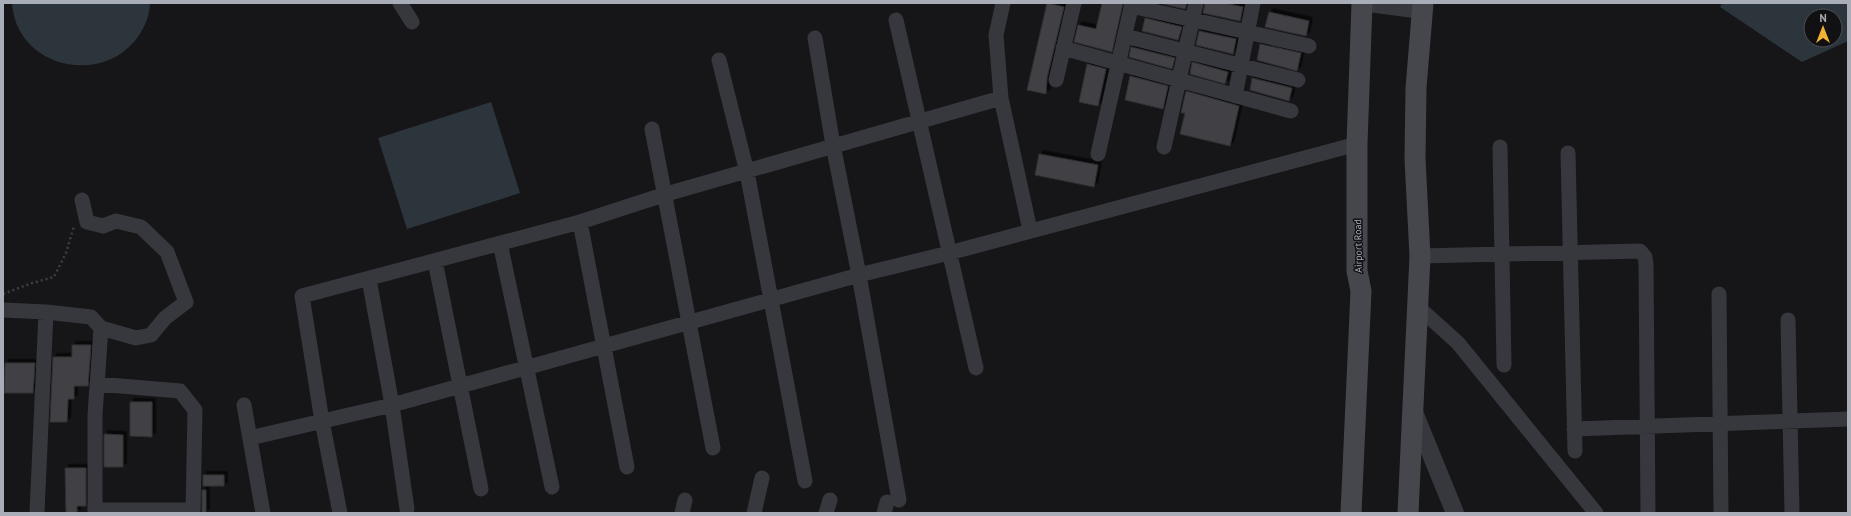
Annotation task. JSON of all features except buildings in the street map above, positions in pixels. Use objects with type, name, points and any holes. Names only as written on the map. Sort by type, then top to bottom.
[{"type":"main road","name":"Airport Road","points":[[1351,513],[1361,291],[1357,271],[1357,144],[1362,3]]},
{"type":"main road","points":[[1408,513],[1420,256],[1415,159],[1416,88],[1423,6]]},
{"type":"street","points":[[400,3],[412,22]]},
{"type":"street","points":[[1003,3],[996,35],[1001,98],[1030,230]]},
{"type":"street","points":[[1056,80],[1074,3]]},
{"type":"street","points":[[1164,147],[1196,3]]},
{"type":"street","points":[[1234,96],[1253,3]]},
{"type":"street","points":[[1369,3],[1423,6]]},
{"type":"street","points":[[1098,154],[1132,5],[1309,46]]},
{"type":"street","points":[[896,20],[976,368]]},
{"type":"street","points":[[1125,36],[1298,80]]},
{"type":"street","points":[[815,38],[833,145],[859,276],[890,505]]},
{"type":"street","points":[[1063,48],[1290,111]]},
{"type":"street","points":[[719,60],[746,172],[805,482]]},
{"type":"street","points":[[340,513],[322,421],[302,296],[580,222],[663,195],[1001,98]]},
{"type":"street","points":[[652,129],[663,195],[713,448]]},
{"type":"street","points":[[250,438],[392,405],[527,366],[859,276],[1357,144]]},
{"type":"street","points":[[1500,147],[1504,365]]},
{"type":"street","points":[[1568,153],[1575,451]]},
{"type":"street","points":[[3,310],[46,312],[91,317],[101,328],[136,338],[150,335],[165,318],[186,302],[167,252],[141,227],[116,221],[103,226],[87,222],[82,200]]},
{"type":"street","points":[[580,222],[627,467]]},
{"type":"street","points":[[500,243],[552,487]]},
{"type":"street","points":[[1420,256],[1640,251],[1645,257],[1648,513]]},
{"type":"street","points":[[435,261],[481,489]]},
{"type":"street","points":[[369,279],[392,405],[407,509]]},
{"type":"street","points":[[1719,294],[1721,513]]},
{"type":"street","points":[[1417,306],[1458,343],[1596,513]]},
{"type":"street","points":[[37,513],[46,312]]},
{"type":"street","points":[[1788,320],[1792,513]]},
{"type":"street","points":[[97,384],[180,391],[195,410],[193,512],[95,511],[95,415],[97,384],[101,328]]},
{"type":"street","points":[[244,405],[263,513]]},
{"type":"street","points":[[1412,409],[1455,513]]},
{"type":"street","points":[[1574,429],[1848,419]]},
{"type":"street","points":[[754,513],[762,478]]},
{"type":"path","points":[[3,294],[32,283],[54,278],[66,253],[82,200]]},
{"type":"shaded area","points":[[12,3],[150,3],[149,13],[140,33],[134,42],[118,56],[99,63],[79,65],[60,62],[42,54],[27,41],[17,24]]},
{"type":"shaded area","points":[[1722,3],[1848,3],[1848,41],[1843,43],[1843,8],[1803,8],[1803,48],[1833,48],[1802,62],[1720,7]]},
{"type":"shaded area","points":[[491,102],[520,193],[407,229],[378,138]]}]
